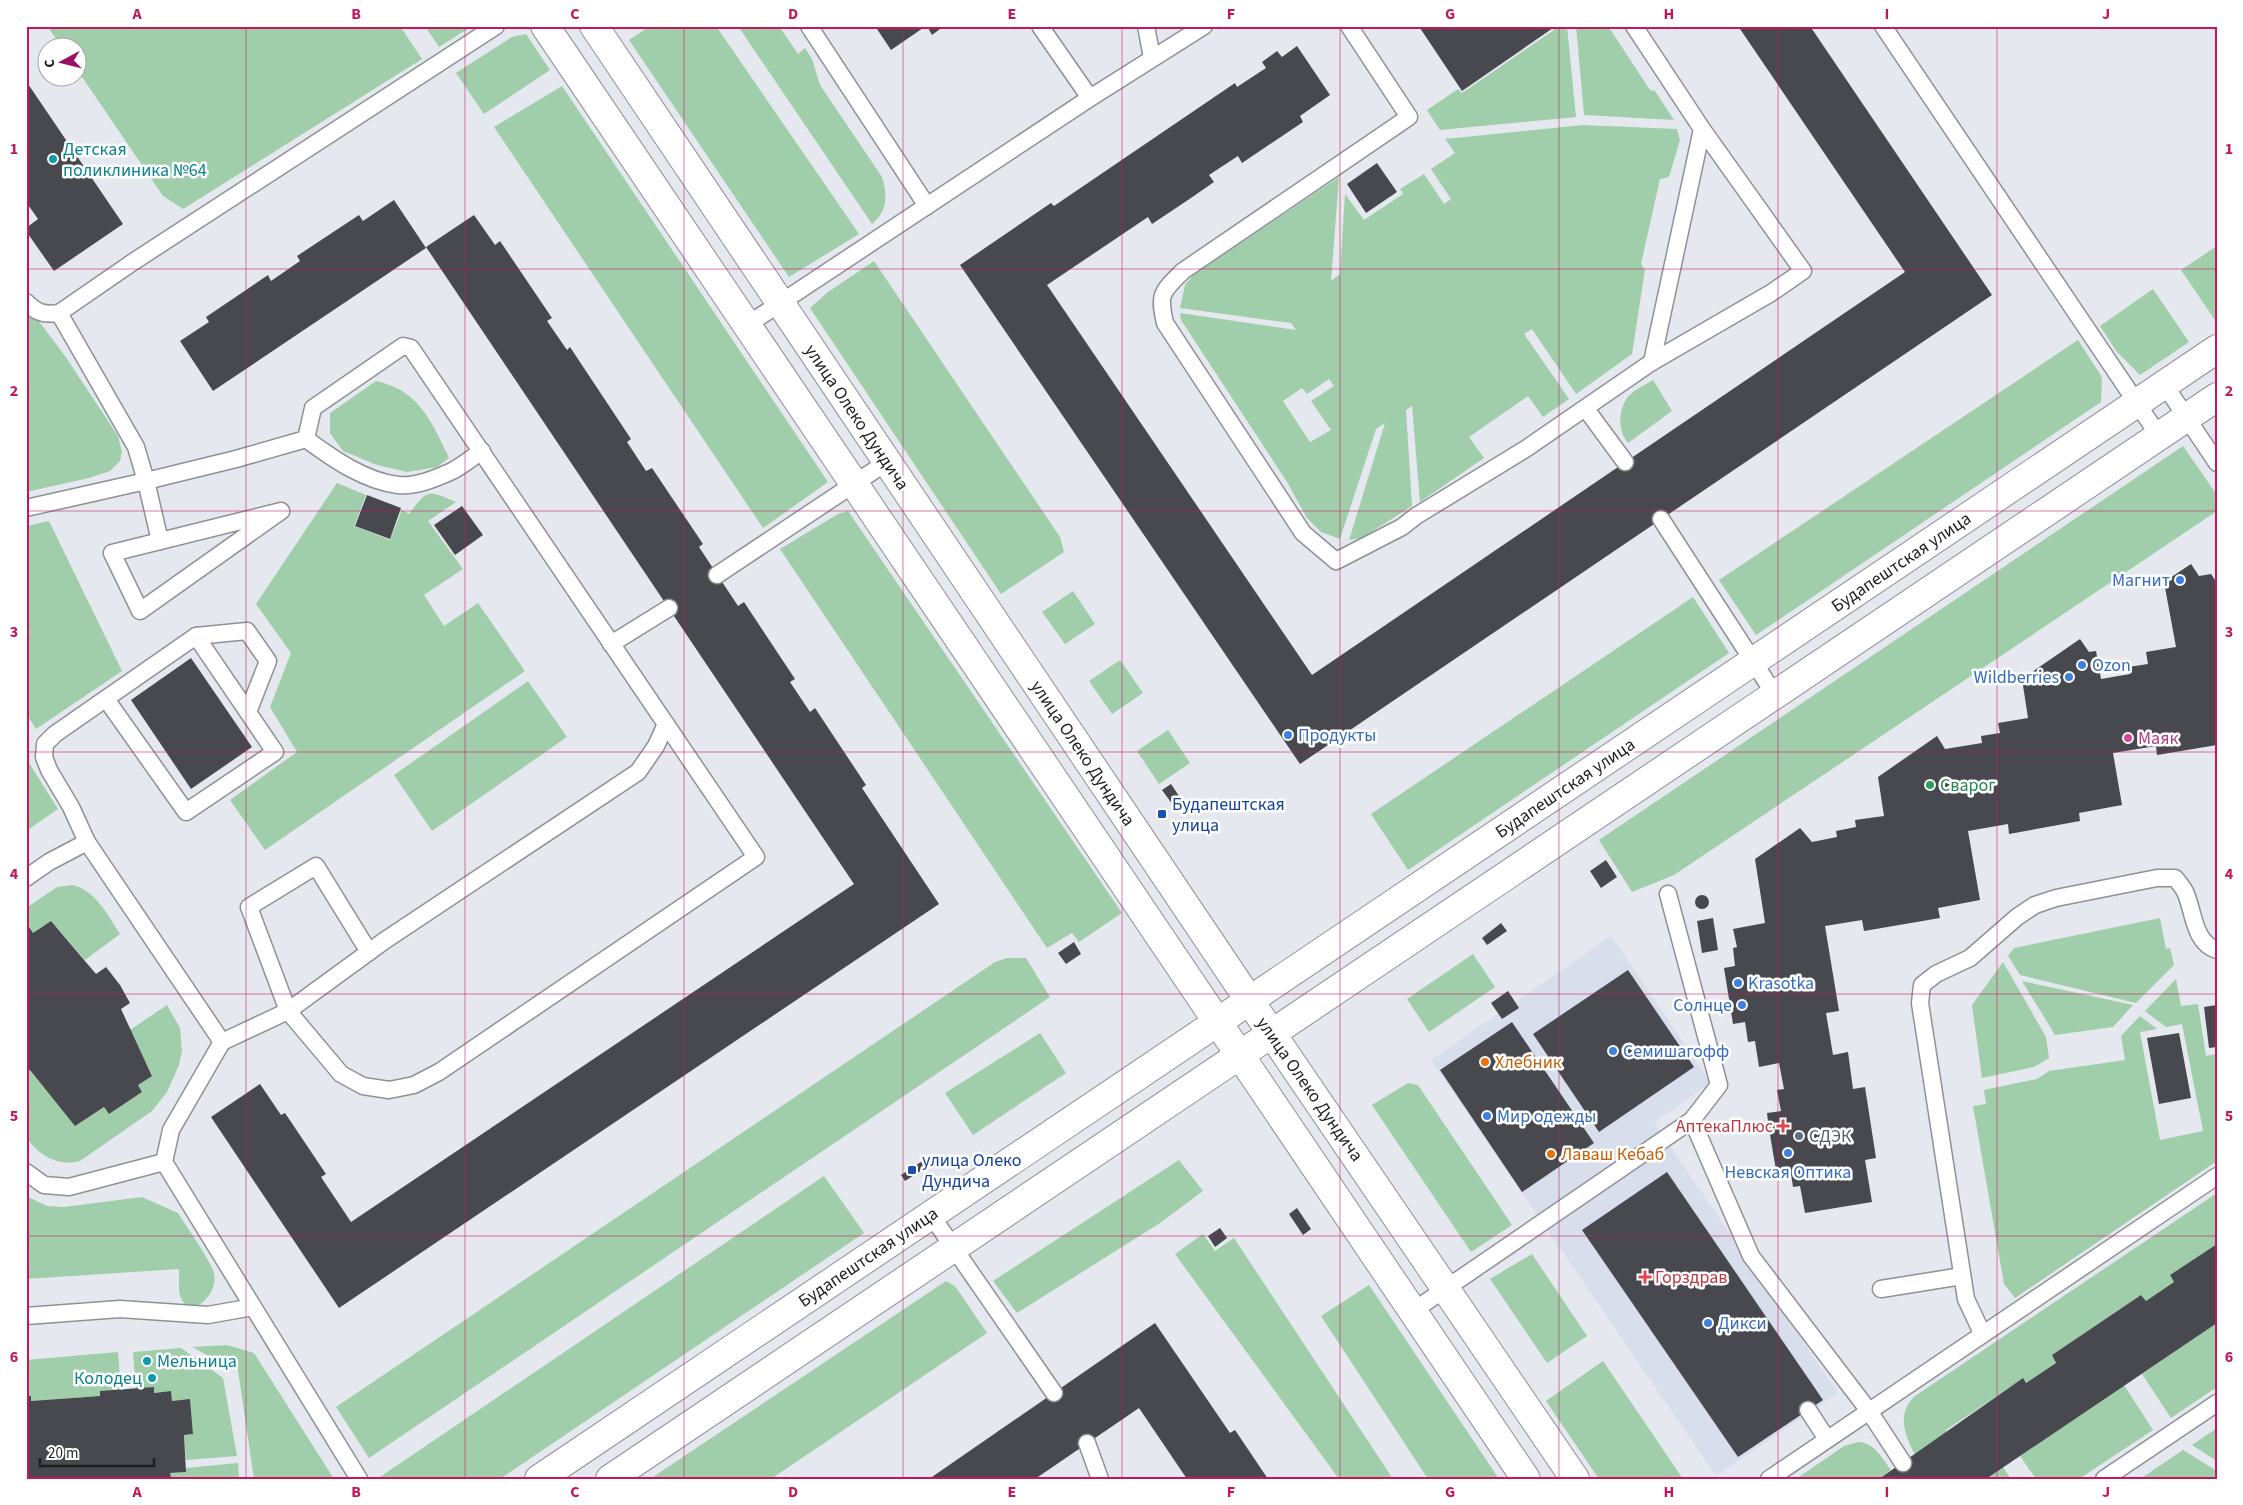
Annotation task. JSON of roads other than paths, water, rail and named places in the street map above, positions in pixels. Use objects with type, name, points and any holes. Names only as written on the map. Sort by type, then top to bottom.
[{"type":"street","points":[[545,26],[1526,1479]]},
{"type":"street","name":"улица Олеко Дундича","points":[[594,26],[1272,1034],[1575,1479]]},
{"type":"street","name":"Будапештская улица","points":[[539,1479],[2217,348]]},
{"type":"street","points":[[610,1479],[2217,397]]},
{"type":"lane","points":[[26,302],[34,311],[45,315],[59,313],[133,262],[496,26]]},
{"type":"lane","points":[[809,26],[927,206]]},
{"type":"lane","points":[[1040,26],[1090,98]]},
{"type":"lane","points":[[1146,26],[1152,58]]},
{"type":"lane","points":[[747,325],[1090,98],[1204,26]]},
{"type":"lane","points":[[1349,26],[1409,117],[1183,271],[1164,290],[1161,305],[1165,323],[1303,533],[1336,560],[1402,527],[1416,516],[1527,448],[1652,362],[1771,293],[1803,271],[1702,129],[1634,26]]},
{"type":"lane","points":[[1883,26],[2159,436]]},
{"type":"lane","points":[[1652,362],[1702,129]]},
{"type":"lane","points":[[59,313],[136,447],[160,541]]},
{"type":"lane","points":[[306,439],[313,408],[404,346],[411,348],[756,857],[447,1066],[414,1085],[389,1090],[363,1086],[341,1074],[288,1011],[249,907],[316,866],[369,952]]},
{"type":"lane","points":[[2164,384],[2217,463]]},
{"type":"lane","points":[[1586,409],[1625,462]]},
{"type":"lane","points":[[26,508],[236,460],[306,439]]},
{"type":"lane","points":[[306,439],[329,456],[372,478],[399,485],[426,481],[452,471],[482,451]]},
{"type":"lane","points":[[717,575],[887,462]]},
{"type":"lane","points":[[281,512],[140,612],[112,553],[160,541],[281,512]]},
{"type":"lane","points":[[1661,519],[1775,694]]},
{"type":"lane","points":[[611,644],[669,608]]},
{"type":"lane","points":[[222,1042],[87,842],[72,806],[46,764],[44,757],[45,744],[55,734],[196,636],[247,631],[268,661],[248,712]]},
{"type":"lane","points":[[106,699],[186,812],[275,752],[196,636]]},
{"type":"lane","points":[[359,1479],[164,1162],[171,1130],[222,1042],[288,1011],[369,952],[638,772],[656,746],[666,724]]},
{"type":"lane","points":[[26,878],[49,862],[87,842]]},
{"type":"lane","points":[[1982,1333],[1966,1300],[1920,1003],[1922,985],[1936,974],[1970,958],[2017,917],[2035,904],[2157,878],[2174,878],[2186,892],[2199,936],[2208,948],[2217,950]]},
{"type":"lane","points":[[1413,1311],[1692,1120],[1719,1084],[1668,894]]},
{"type":"lane","points":[[1692,1120],[1751,1256],[1869,1411],[1902,1463]]},
{"type":"lane","points":[[26,1172],[44,1185],[69,1188],[164,1162]]},
{"type":"lane","points":[[1769,1479],[1982,1333],[2217,1176]]},
{"type":"lane","points":[[931,1216],[1054,1393]]},
{"type":"lane","points":[[1881,1289],[1962,1276]]},
{"type":"lane","points":[[26,1316],[120,1309],[208,1315],[253,1307]]},
{"type":"lane","points":[[2104,1479],[2217,1403]]},
{"type":"lane","points":[[1808,1410],[1827,1439]]},
{"type":"lane","points":[[1087,1443],[1100,1479]]},
{"type":"place","name":"Детская поликлиника №64","points":[[53,159]]},
{"type":"place","name":"Магнит","points":[[2180,580]]},
{"type":"place","name":"Ozon","points":[[2082,665]]},
{"type":"place","name":"Wildberries","points":[[2069,677]]},
{"type":"place","name":"Продукты","points":[[1288,735]]},
{"type":"place","name":"Маяк","points":[[2128,738]]},
{"type":"place","name":"Сварог","points":[[1930,785]]},
{"type":"place","name":"Будапештская улица","points":[[1162,814]]},
{"type":"place","name":"Krasotka","points":[[1738,983]]},
{"type":"place","name":"Солнце","points":[[1742,1005]]},
{"type":"place","name":"Семишагофф","points":[[1613,1051]]},
{"type":"place","name":"Хлебник","points":[[1485,1062]]},
{"type":"place","name":"Мир одежды","points":[[1487,1116]]},
{"type":"place","name":"АптекаПлюс","points":[[1783,1126]]},
{"type":"place","name":"СДЭК","points":[[1799,1136]]},
{"type":"place","name":"Невская Оптика","points":[[1788,1153]]},
{"type":"place","name":"Лаваш Кебаб","points":[[1551,1154]]},
{"type":"place","name":"улица Олеко Дундича","points":[[912,1170]]},
{"type":"place","name":"Горздрав","points":[[1645,1277]]},
{"type":"place","name":"Дикси","points":[[1708,1323]]},
{"type":"place","name":"Мельница","points":[[147,1361]]},
{"type":"place","name":"Колодец","points":[[152,1378]]}]
